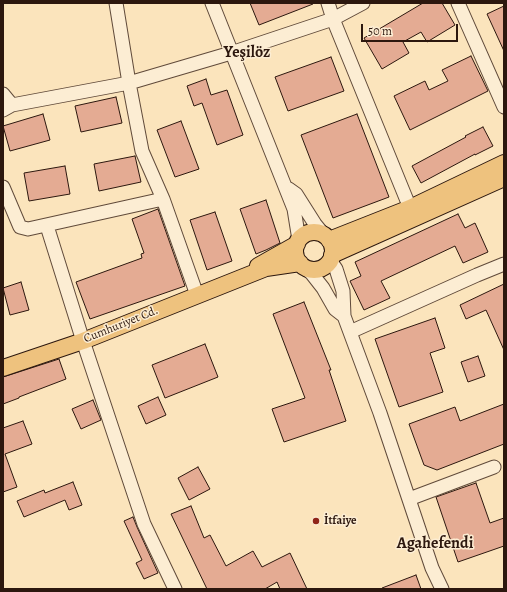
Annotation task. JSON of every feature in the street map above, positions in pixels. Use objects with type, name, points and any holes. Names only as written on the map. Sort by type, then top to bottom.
[{"type":"main road","points":[[329,248],[316,232],[308,233],[301,237],[298,242],[296,255],[301,264],[306,268],[322,268],[329,248],[504,163]]},
{"type":"main road","points":[[329,248],[414,219],[504,178]]},
{"type":"main road","points":[[239,280],[264,262],[298,242]]},
{"type":"main road","points":[[239,280],[266,268],[301,264]]},
{"type":"main road","name":"Cumhuriyet Cd.","points":[[3,368],[83,341],[197,295],[239,280]]},
{"type":"street","points":[[116,3],[142,151],[163,199],[197,295]]},
{"type":"street","points":[[212,3],[294,209],[298,242]]},
{"type":"street","points":[[328,3],[333,19],[410,208]]},
{"type":"street","points":[[3,94],[7,108],[129,83],[231,53],[333,19],[363,3]]},
{"type":"street","points":[[458,3],[504,107]]},
{"type":"street","points":[[3,187],[20,227],[28,229],[163,199]]},
{"type":"street","points":[[285,187],[296,194],[329,248],[343,291],[344,316],[380,413],[432,568],[442,589]]},
{"type":"street","points":[[47,226],[83,341],[144,524],[175,589]]},
{"type":"street","points":[[301,264],[312,274],[323,288],[335,309],[344,316]]},
{"type":"street","points":[[350,332],[477,274],[504,264]]},
{"type":"street","points":[[409,499],[494,467]]},
{"type":"building","points":[[250,3],[313,3],[313,4],[259,25]]},
{"type":"building","points":[[423,3],[442,3],[455,25],[427,42],[421,32],[403,42],[409,53],[382,69],[364,38]]},
{"type":"building","points":[[504,6],[504,51],[487,14]]},
{"type":"building","points":[[471,56],[488,91],[410,130],[394,96],[425,81],[429,90],[448,81],[442,70]]},
{"type":"building","points":[[331,57],[344,91],[288,111],[275,77]]},
{"type":"building","points":[[206,79],[211,95],[227,90],[243,135],[217,145],[202,103],[194,106],[187,86]]},
{"type":"building","points":[[116,97],[122,123],[81,132],[75,106]]},
{"type":"building","points":[[43,114],[50,140],[10,151],[3,126]]},
{"type":"building","points":[[357,114],[389,197],[333,218],[301,135]]},
{"type":"building","points":[[181,121],[199,169],[175,177],[157,130]]},
{"type":"building","points":[[483,127],[493,146],[421,183],[412,166]]},
{"type":"building","points":[[135,156],[141,182],[99,191],[94,164]]},
{"type":"building","points":[[65,166],[70,194],[29,201],[24,173]]},
{"type":"building","points":[[266,200],[280,243],[256,254],[240,209]]},
{"type":"building","points":[[158,209],[185,286],[90,319],[76,282],[142,258],[141,254],[144,253],[132,219]]},
{"type":"building","points":[[215,212],[232,261],[207,270],[190,220]]},
{"type":"building","points":[[458,214],[465,228],[475,223],[488,252],[463,263],[455,246],[381,281],[390,298],[364,310],[350,281],[361,276],[355,262]]},
{"type":"building","points":[[21,282],[29,310],[10,315],[3,288]]},
{"type":"building","points":[[504,284],[504,350],[486,310],[466,319],[460,305]]},
{"type":"building","points":[[304,302],[331,370],[329,370],[346,421],[284,442],[272,409],[305,398],[273,314]]},
{"type":"building","points":[[435,318],[445,348],[430,353],[443,392],[399,407],[375,339]]},
{"type":"building","points":[[205,344],[218,377],[165,398],[152,365]]},
{"type":"building","points":[[478,356],[485,376],[468,382],[461,362]]},
{"type":"building","points":[[59,359],[66,379],[3,404],[3,377]]},
{"type":"building","points":[[158,397],[166,415],[146,424],[138,406]]},
{"type":"building","points":[[93,400],[101,420],[81,429],[72,409]]},
{"type":"building","points":[[504,404],[504,444],[437,470],[424,465],[409,424],[455,407],[460,421]]},
{"type":"building","points":[[23,421],[32,444],[5,454],[17,487],[3,492],[3,428]]},
{"type":"building","points":[[198,467],[210,489],[189,500],[178,478]]},
{"type":"building","points":[[73,482],[82,505],[69,510],[65,500],[24,517],[17,501],[44,490],[45,493]]},
{"type":"building","points":[[476,483],[490,523],[504,518],[504,546],[458,562],[436,497]]},
{"type":"building","points":[[191,506],[204,538],[210,535],[226,566],[253,551],[262,567],[290,553],[307,589],[280,589],[277,582],[265,589],[207,589],[171,514]]},
{"type":"building","points":[[133,517],[158,573],[144,579],[136,563],[142,560],[124,521]]},
{"type":"building","points":[[416,575],[421,589],[382,589],[382,588]]},
{"type":"place","name":"İtfaiye","points":[[316,521]]},
{"type":"district","name":"Yeşilöz","points":[[247,53]]},
{"type":"district","name":"Agahefendi","points":[[435,544]]}]
